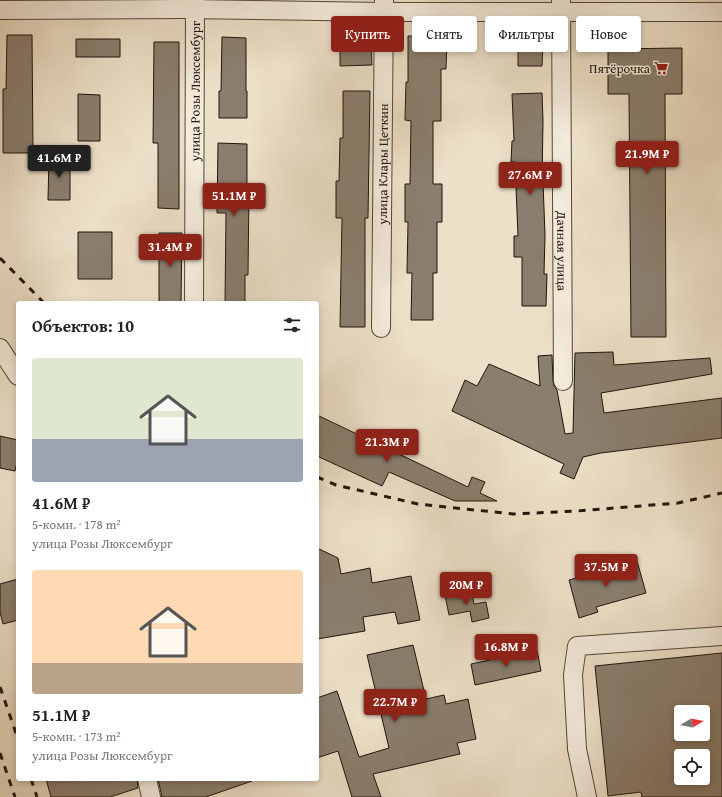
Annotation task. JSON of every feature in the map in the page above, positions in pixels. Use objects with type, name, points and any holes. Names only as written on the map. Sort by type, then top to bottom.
[{"type":"street","points":[[0,10],[195,4],[665,6],[722,12]]},
{"type":"street","name":"улица Розы Люксембург","points":[[194,301],[195,4]]},
{"type":"street","name":"улица Клары Цеткин","points":[[381,328],[384,6]]},
{"type":"street","name":"Дачная улица","points":[[561,6],[563,381]]},
{"type":"street","points":[[0,348],[16,373]]},
{"type":"street","points":[[587,797],[577,749],[573,675],[578,646],[722,636]]},
{"type":"street","points":[[147,781],[151,797]]},
{"type":"building","points":[[7,35],[32,35],[33,153],[3,153],[3,89],[6,89]]},
{"type":"building","points":[[408,36],[412,36],[412,52],[447,52],[446,69],[441,69],[441,121],[433,121],[433,184],[442,184],[442,222],[437,222],[437,273],[433,273],[433,320],[411,320],[412,273],[407,273],[408,222],[405,222],[405,184],[410,184],[411,121],[405,120],[406,82],[408,82]]},
{"type":"building","points":[[222,37],[246,38],[247,118],[219,118]]},
{"type":"building","points":[[76,39],[120,39],[120,57],[76,57]]},
{"type":"building","points":[[154,42],[179,42],[179,209],[158,208],[158,143],[153,143]]},
{"type":"building","points":[[682,48],[682,94],[665,94],[666,337],[631,337],[629,94],[608,94],[608,52],[641,52],[641,49]]},
{"type":"building","points":[[340,52],[372,52],[372,65],[340,66]]},
{"type":"building","points":[[518,52],[543,52],[542,66],[518,66]]},
{"type":"building","points":[[343,91],[370,91],[368,218],[365,218],[365,327],[340,327],[342,218],[336,218],[336,181],[339,181],[340,138],[343,138]]},
{"type":"building","points":[[542,93],[542,182],[545,235],[544,274],[547,274],[546,306],[522,306],[522,257],[514,257],[514,236],[518,236],[515,162],[511,162],[512,141],[514,141],[512,94]]},
{"type":"building","points":[[78,94],[100,95],[100,141],[78,141]]},
{"type":"building","points":[[218,143],[247,144],[247,190],[249,190],[248,275],[245,275],[245,301],[225,301],[226,213],[217,213]]},
{"type":"building","points":[[49,157],[70,157],[70,200],[48,200]]},
{"type":"building","points":[[78,232],[112,232],[112,279],[78,279]]},
{"type":"building","points":[[159,233],[182,233],[181,301],[159,301]]},
{"type":"building","points":[[613,352],[614,365],[710,358],[712,374],[601,393],[604,413],[722,398],[722,438],[601,453],[583,457],[574,479],[560,473],[564,464],[452,411],[465,380],[477,386],[489,364],[540,386],[538,356],[552,355],[553,381],[557,390],[565,434],[573,433],[575,353]]},
{"type":"building","points":[[319,416],[468,487],[472,477],[485,482],[480,493],[497,501],[455,501],[389,472],[382,486],[319,457]]},
{"type":"building","points":[[0,436],[16,440],[15,471],[0,468]]},
{"type":"building","points":[[319,549],[338,558],[341,574],[370,568],[372,583],[411,576],[420,620],[398,624],[395,612],[363,617],[365,631],[319,639]]},
{"type":"building","points":[[637,561],[646,593],[596,607],[598,612],[579,618],[569,580]]},
{"type":"building","points":[[16,580],[16,621],[3,624],[0,612],[0,584]]},
{"type":"building","points":[[471,590],[474,604],[486,602],[489,618],[472,622],[470,611],[449,615],[445,595]]},
{"type":"building","points":[[413,645],[426,699],[444,695],[446,704],[468,699],[476,739],[457,743],[460,754],[373,774],[381,797],[352,797],[338,751],[319,757],[319,697],[337,691],[359,757],[389,748],[367,655]]},
{"type":"building","points":[[537,650],[541,671],[475,685],[471,664]]},
{"type":"building","points":[[722,653],[722,797],[642,797],[641,792],[608,796],[595,666]]},
{"type":"building","points":[[47,781],[137,781],[138,788],[110,797],[51,797]]},
{"type":"building","points":[[158,781],[252,781],[206,797],[162,797]]},
{"type":"railway","points":[[0,258],[42,301]]},
{"type":"railway","points":[[319,478],[336,485],[418,504],[513,514],[577,511],[678,503],[722,493]]},
{"type":"railway","points":[[0,687],[16,733]]},
{"type":"railway","points":[[0,753],[15,797]]},
{"type":"railway","points":[[32,781],[37,797]]},
{"type":"place","name":"Пятёрочка","points":[[661,68]]}]
